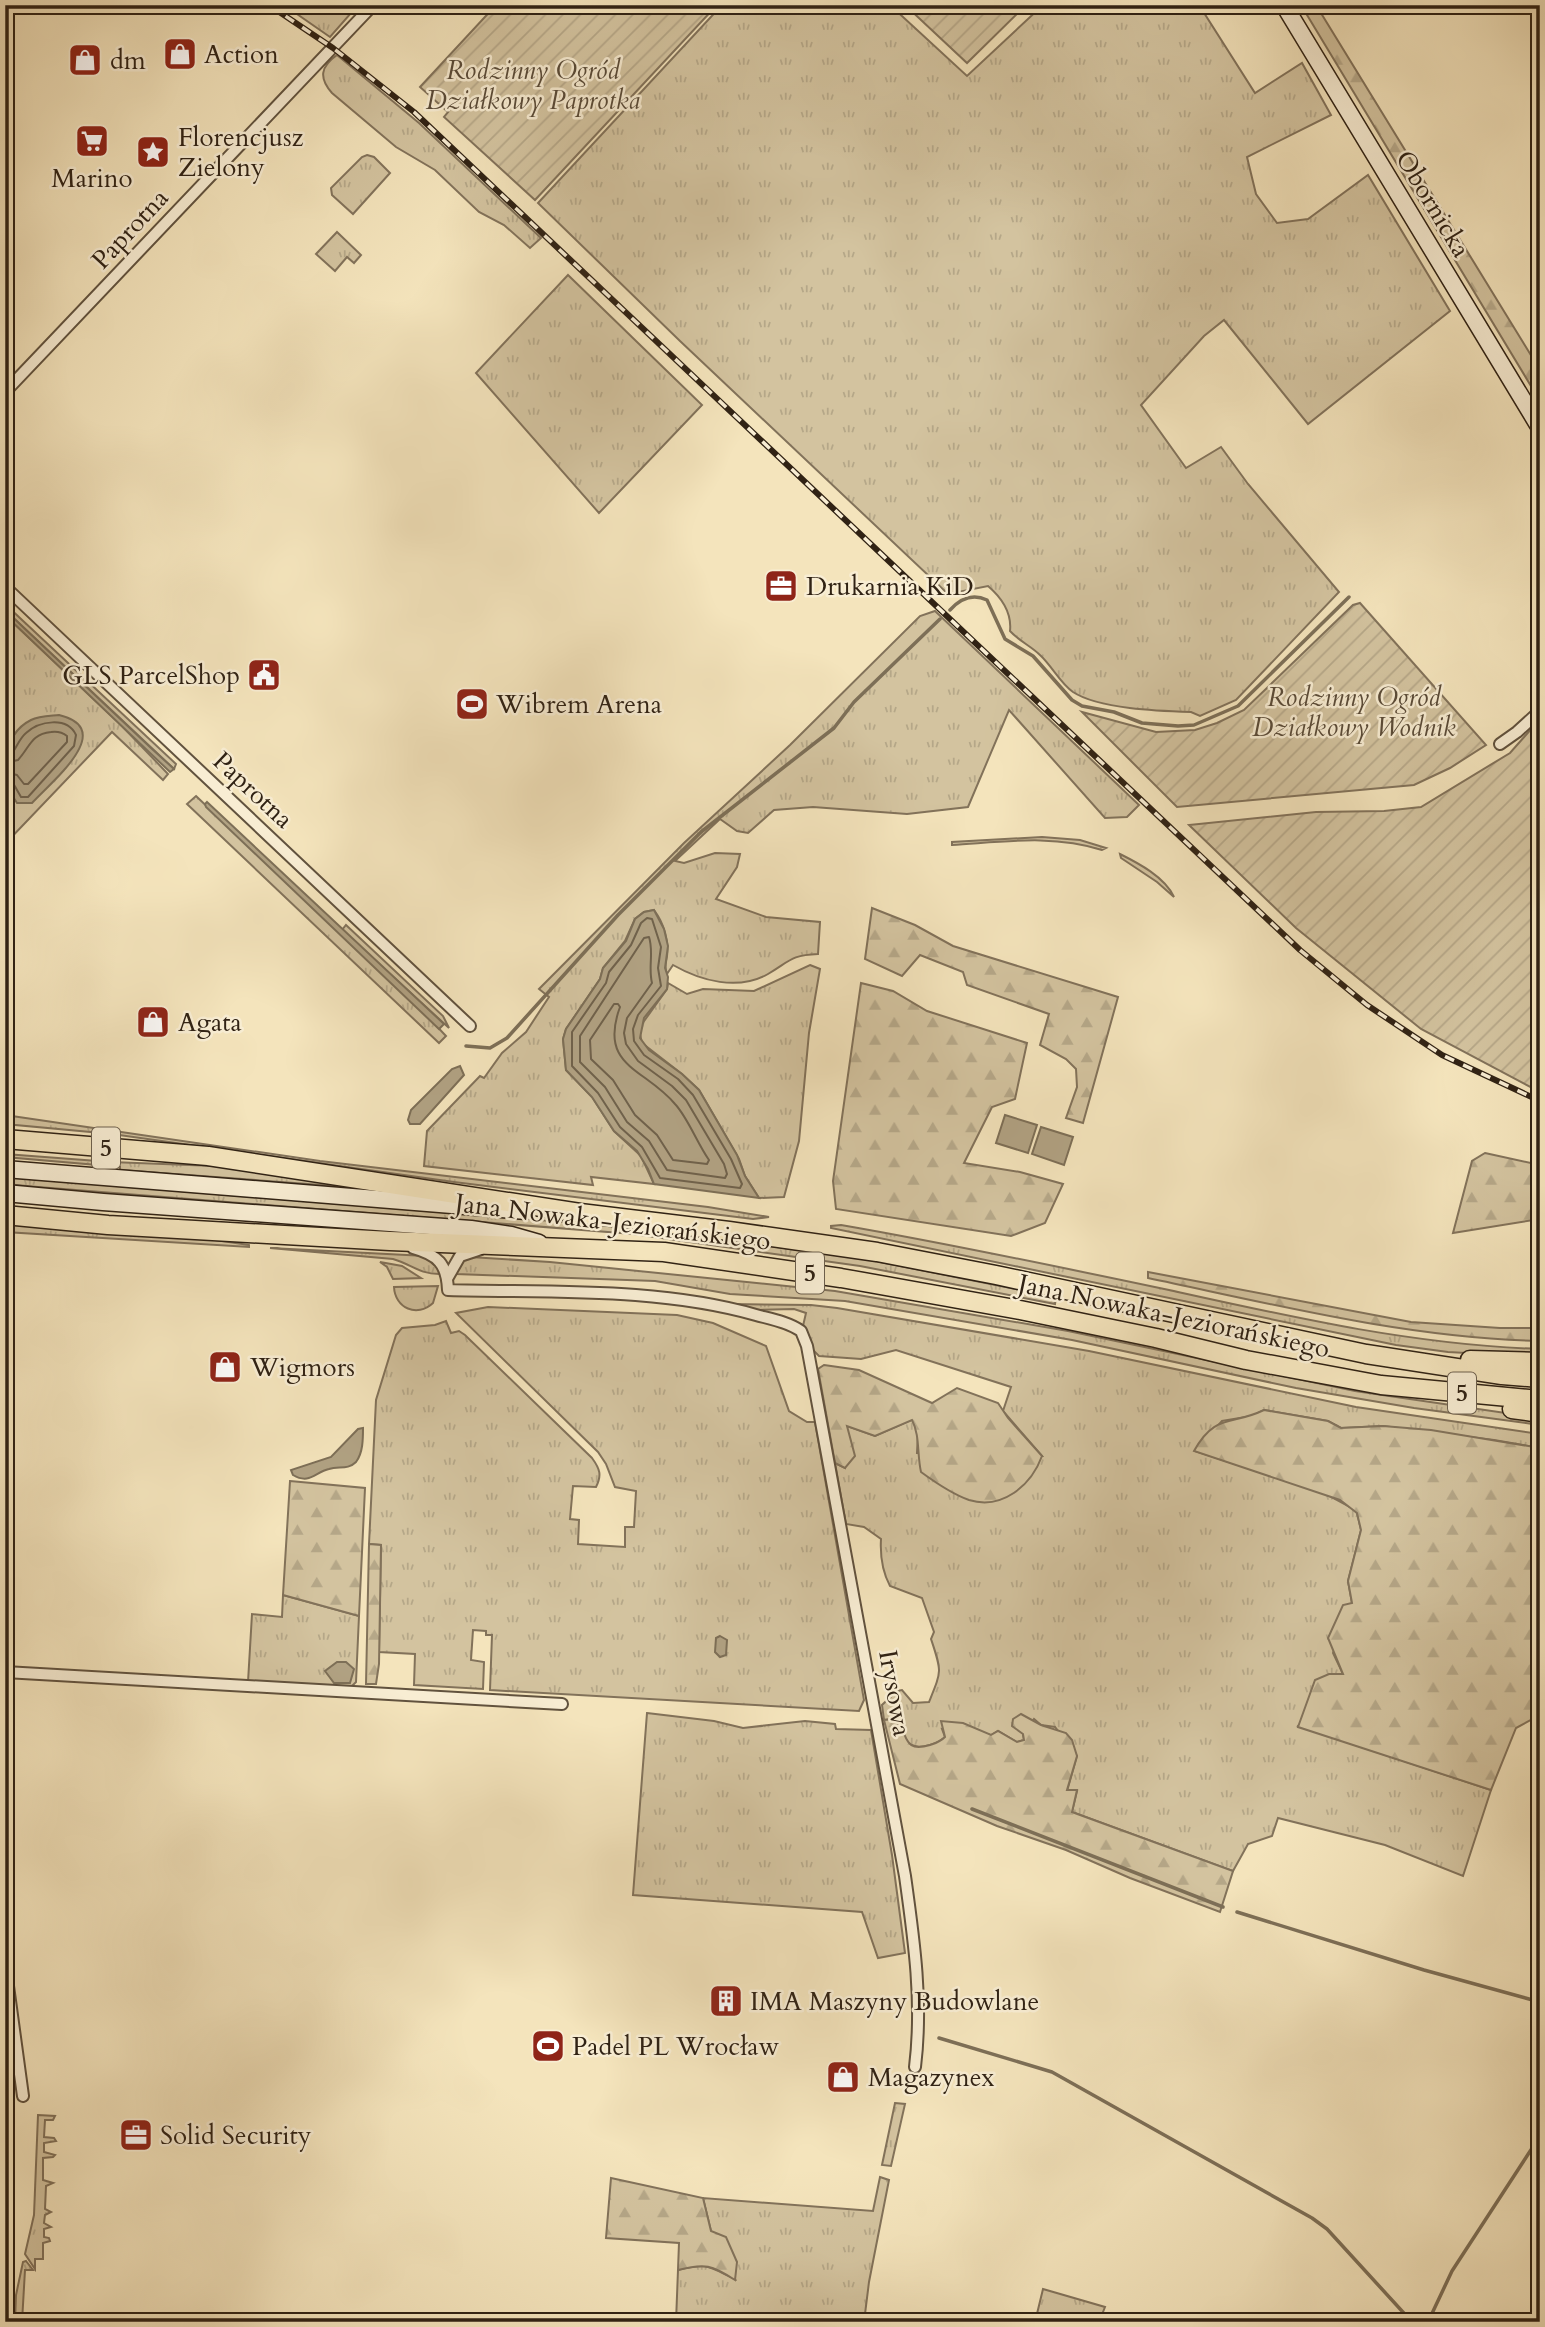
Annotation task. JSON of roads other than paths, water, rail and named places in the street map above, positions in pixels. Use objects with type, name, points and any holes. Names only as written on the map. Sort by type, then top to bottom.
[{"type":"main road","name":"5","points":[[5,1139],[208,1156],[580,1213]]},
{"type":"main road","name":"Jana Nowaka-Jeziorańskiego","points":[[580,1213],[877,1252],[996,1275],[1248,1331],[1406,1361],[1540,1378]]},
{"type":"main road","name":"5","points":[[5,1215],[108,1225],[390,1241],[551,1246]]},
{"type":"main road","name":"Jana Nowaka-Jeziorańskiego","points":[[551,1246],[664,1252],[841,1278],[1020,1310],[1246,1360],[1385,1385],[1540,1400]]},
{"type":"main road","points":[[1406,1361],[1446,1359],[1540,1362]]},
{"type":"main road","points":[[1385,1385],[1455,1401],[1540,1413]]},
{"type":"street","name":"Paprotna","points":[[5,392],[373,5]]},
{"type":"street","name":"Obornicka","points":[[1284,5],[1540,428]]},
{"type":"street","name":"Paprotna","points":[[5,587],[470,1026]]},
{"type":"street","points":[[1500,744],[1540,710]]},
{"type":"street","name":"Jana Nowaka-Jeziorańskiego","points":[[5,1169],[299,1191],[498,1210],[580,1213]]},
{"type":"street","name":"Jana Nowaka-Jeziorańskiego","points":[[5,1193],[471,1229],[551,1246]]},
{"type":"street","points":[[390,1241],[435,1255],[448,1277],[460,1256],[495,1244]]},
{"type":"street","name":"Irysowa","points":[[448,1277],[448,1290],[620,1294],[671,1298],[741,1311],[785,1323],[801,1331],[807,1346],[905,1876],[917,1964],[920,2030],[915,2067]]},
{"type":"street","points":[[5,1672],[562,1704]]},
{"type":"street","points":[[5,1964],[23,2095]]},
{"type":"water","points":[[5,610],[174,769],[170,772],[5,615]]},
{"type":"water","points":[[59,715],[76,722],[82,732],[81,743],[75,756],[32,803],[17,803],[11,793],[6,770],[6,758],[14,736],[31,720]]},
{"type":"water","points":[[207,802],[444,1024],[439,1029],[206,807]]},
{"type":"water","points":[[654,910],[664,929],[668,946],[665,968],[668,977],[667,989],[644,1018],[640,1038],[649,1050],[699,1090],[759,1198],[654,1184],[637,1151],[614,1131],[592,1097],[566,1070],[563,1039],[566,1029],[600,979],[603,968],[626,941],[635,919],[644,912]]},
{"type":"water","points":[[460,1066],[464,1075],[420,1124],[410,1124],[408,1120],[411,1110],[452,1069]]},
{"type":"water","points":[[1005,1115],[1037,1125],[1028,1153],[996,1143]]},
{"type":"water","points":[[1041,1127],[1073,1137],[1064,1165],[1032,1154]]},
{"type":"water","points":[[363,1428],[363,1441],[356,1462],[304,1479],[293,1475],[291,1470],[331,1457],[358,1429]]},
{"type":"water","points":[[720,1636],[727,1640],[726,1655],[720,1657],[715,1652],[716,1638]]},
{"type":"water","points":[[337,1662],[346,1662],[354,1669],[350,1683],[334,1683],[325,1671]]},
{"type":"waterway","points":[[950,610],[967,598],[987,600],[1005,639],[1033,656],[1072,700],[1082,706],[1114,712],[1142,723],[1178,726],[1194,725],[1238,706],[1349,597]]},
{"type":"waterway","points":[[466,1046],[490,1048],[507,1038],[618,915],[701,832],[834,728],[854,702],[940,619]]},
{"type":"waterway","points":[[972,1809],[1223,1907]]},
{"type":"waterway","points":[[1237,1912],[1424,1970],[1540,2002]]},
{"type":"waterway","points":[[939,2038],[1052,2072],[1312,2218],[1327,2229],[1412,2322]]},
{"type":"waterway","points":[[1428,2322],[1452,2271],[1540,2136]]},
{"type":"railway","points":[[269,5],[333,48],[414,112],[1300,950],[1367,1005],[1442,1055],[1540,1101]]},
{"type":"place","name":"Action","points":[[180,54]]},
{"type":"place","name":"dm","points":[[85,60]]},
{"type":"place","name":"Marino","points":[[92,141]]},
{"type":"place","name":"Florencjusz Zielony","points":[[153,152]]},
{"type":"place","name":"Drukarnia KiD","points":[[781,586]]},
{"type":"place","name":"GLS ParcelShop","points":[[264,675]]},
{"type":"place","name":"Wibrem Arena","points":[[472,704]]},
{"type":"place","name":"Agata","points":[[153,1022]]},
{"type":"place","name":"Wigmors","points":[[225,1367]]},
{"type":"place","name":"IMA Maszyny Budowlane","points":[[726,2001]]},
{"type":"place","name":"Padel PL Wrocław","points":[[548,2046]]},
{"type":"place","name":"Magazynex","points":[[843,2077]]},
{"type":"place","name":"Solid Security","points":[[136,2135]]},
{"type":"park label","name":"Rodzinny Ogród Działkowy Paprotka","points":[[533,85]]},
{"type":"park label","name":"Rodzinny Ogród Działkowy Wodnik","points":[[1354,712]]}]
